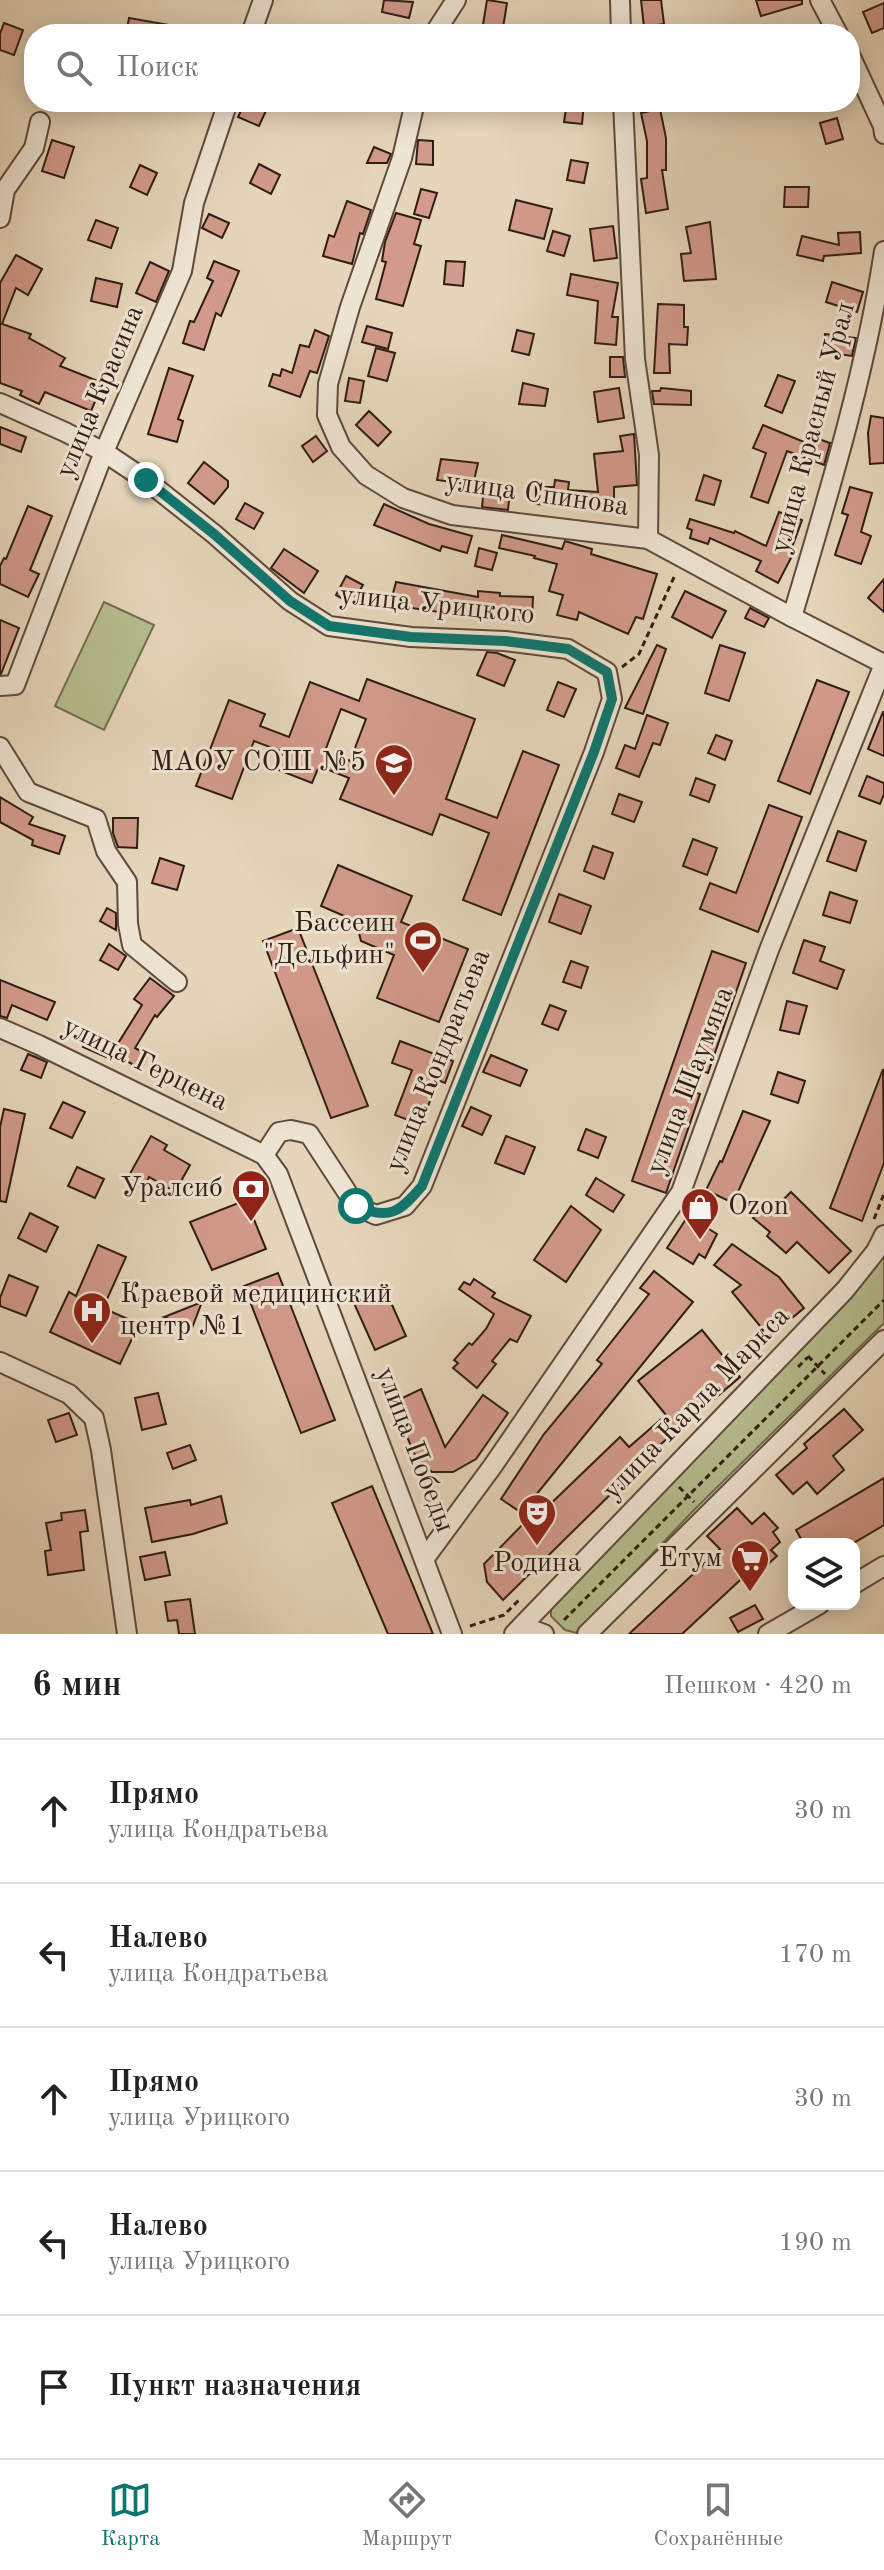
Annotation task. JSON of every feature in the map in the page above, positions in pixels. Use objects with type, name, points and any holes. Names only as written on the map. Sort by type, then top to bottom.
[{"type":"street","points":[[255,24],[263,0]]},
{"type":"street","points":[[440,24],[456,0]]},
{"type":"street","points":[[620,0],[621,24]]},
{"type":"street","points":[[820,0],[833,24]]},
{"type":"street","points":[[860,77],[884,134]]},
{"type":"street","name":"улица Красина","points":[[0,686],[15,685],[104,452],[182,271],[194,203],[225,112]]},
{"type":"street","name":"улица Спинова","points":[[413,112],[402,158],[350,307],[328,384],[327,415],[341,447],[366,475],[378,483],[403,498],[452,515],[648,539],[884,664]]},
{"type":"street","points":[[623,112],[635,359],[649,455],[648,539]]},
{"type":"street","points":[[0,218],[5,190],[34,148],[40,122]]},
{"type":"street","name":"улица Красный Урал","points":[[792,617],[849,422],[873,326],[884,251]]},
{"type":"street","name":"улица Урицкого","points":[[0,403],[104,452],[146,480],[214,534],[290,601],[329,626],[411,637],[505,641],[568,649],[604,670],[612,699],[594,752]]},
{"type":"street","name":"улица Шаумяна","points":[[425,1558],[492,1467],[681,1192],[769,950],[884,664]]},
{"type":"street","points":[[0,747],[28,792],[96,819],[106,851],[127,882],[132,945],[177,982]]},
{"type":"street","name":"улица Кондратьева","points":[[264,1155],[279,1132],[291,1130],[309,1134],[356,1206],[376,1215],[405,1206],[422,1186],[594,752]]},
{"type":"street","name":"улица Герцена","points":[[0,1028],[264,1155]]},
{"type":"street","name":"улица Победы","points":[[264,1155],[278,1174],[425,1558],[459,1631]]},
{"type":"street","name":"улица Карла Маркса","points":[[516,1633],[845,1290],[876,1251],[884,1235]]},
{"type":"street","points":[[580,1630],[884,1340]]},
{"type":"street","points":[[0,1362],[69,1394],[94,1418],[127,1634]]},
{"type":"street","points":[[860,1580],[884,1566]]},
{"type":"street","points":[[542,1633],[538,1619],[547,1602]]},
{"type":"street","points":[[768,1634],[810,1610]]},
{"type":"street","points":[[516,1633],[530,1629],[542,1633]]},
{"type":"path","points":[[621,668],[639,654],[683,558]]},
{"type":"path","points":[[564,1620],[884,1300]]},
{"type":"path","points":[[808,1357],[830,1380]]},
{"type":"path","points":[[675,1482],[699,1507]]},
{"type":"path","points":[[459,1631],[504,1615],[523,1596]]},
{"type":"path","points":[[547,1602],[558,1600],[559,1613],[564,1620],[580,1630]]},
{"type":"green space","points":[[104,602],[154,625],[104,730],[55,706]]},
{"type":"green space","points":[[884,1239],[884,1323],[693,1511],[577,1633],[565,1630],[551,1616],[551,1602]]},
{"type":"building","points":[[384,0],[413,2],[409,18],[382,12]]},
{"type":"building","points":[[487,0],[507,3],[504,24],[483,24]]},
{"type":"building","points":[[641,0],[661,0],[664,24],[644,24]]},
{"type":"building","points":[[756,0],[802,0],[802,4],[761,16]]},
{"type":"building","points":[[884,3],[884,28],[872,33],[863,12]]},
{"type":"building","points":[[129,18],[164,24],[128,24]]},
{"type":"building","points":[[4,23],[23,30],[14,55],[0,50]]},
{"type":"building","points":[[240,112],[265,112],[259,126],[238,117]]},
{"type":"building","points":[[566,112],[583,112],[582,124],[564,122]]},
{"type":"building","points":[[661,112],[666,138],[666,170],[662,170],[668,209],[646,213],[641,179],[647,178],[647,141],[641,113]]},
{"type":"building","points":[[837,118],[843,139],[826,144],[820,123]]},
{"type":"building","points":[[52,140],[74,147],[64,178],[42,171]]},
{"type":"building","points":[[418,140],[433,141],[433,165],[416,164]]},
{"type":"building","points":[[374,147],[391,154],[387,163],[367,163]]},
{"type":"building","points":[[571,160],[588,163],[584,183],[567,180]]},
{"type":"building","points":[[259,164],[280,175],[271,194],[250,183]]},
{"type":"building","points":[[140,165],[157,173],[147,195],[130,187]]},
{"type":"building","points":[[785,187],[809,187],[808,207],[784,207]]},
{"type":"building","points":[[421,189],[437,193],[429,218],[414,214]]},
{"type":"building","points":[[516,200],[552,209],[544,239],[509,230]]},
{"type":"building","points":[[347,201],[371,210],[363,234],[360,233],[352,264],[323,256],[329,235],[334,237]]},
{"type":"building","points":[[396,213],[421,220],[414,244],[421,246],[403,306],[376,299],[386,262],[382,261],[385,242]]},
{"type":"building","points":[[209,214],[229,223],[222,238],[202,228]]},
{"type":"building","points":[[96,220],[118,228],[111,248],[88,240]]},
{"type":"building","points":[[710,222],[716,279],[684,281],[681,254],[691,253],[686,227]]},
{"type":"building","points":[[613,226],[617,258],[594,261],[590,229]]},
{"type":"building","points":[[553,231],[570,236],[564,256],[547,251]]},
{"type":"building","points":[[860,232],[861,253],[824,256],[823,261],[797,255],[802,236],[839,245],[838,233]]},
{"type":"building","points":[[16,255],[42,269],[28,295],[16,288],[2,324],[31,334],[29,338],[65,358],[60,366],[103,383],[91,411],[45,392],[39,404],[20,395],[22,391],[0,383],[0,283]]},
{"type":"building","points":[[214,261],[239,271],[221,316],[216,313],[204,350],[183,343],[190,321],[194,322],[213,281],[207,278]]},
{"type":"building","points":[[446,261],[465,262],[463,286],[444,284]]},
{"type":"building","points":[[150,262],[169,271],[156,302],[136,293]]},
{"type":"building","points":[[571,274],[618,283],[612,317],[618,317],[616,345],[595,343],[598,301],[567,295]]},
{"type":"building","points":[[96,278],[122,284],[117,307],[91,301]]},
{"type":"building","points":[[832,282],[863,292],[857,312],[826,302]]},
{"type":"building","points":[[658,304],[684,305],[684,327],[688,327],[687,345],[669,344],[670,373],[654,373]]},
{"type":"building","points":[[367,326],[392,333],[388,349],[362,342]]},
{"type":"building","points":[[315,330],[329,336],[317,373],[310,371],[300,397],[269,386],[273,374],[280,376],[282,369],[292,373],[300,345],[309,347]]},
{"type":"building","points":[[517,330],[534,334],[529,355],[512,351]]},
{"type":"building","points":[[825,334],[856,338],[852,356],[823,352]]},
{"type":"building","points":[[376,348],[395,353],[387,381],[368,376]]},
{"type":"building","points":[[610,357],[623,357],[625,377],[610,377]]},
{"type":"building","points":[[169,368],[193,376],[178,419],[183,421],[177,442],[148,434]]},
{"type":"building","points":[[778,375],[795,381],[782,413],[765,406]]},
{"type":"building","points":[[349,378],[364,381],[360,403],[345,401]]},
{"type":"building","points":[[523,383],[548,389],[545,406],[519,404]]},
{"type":"building","points":[[619,388],[624,418],[598,422],[594,392]]},
{"type":"building","points":[[661,388],[691,391],[691,405],[654,404],[652,391],[660,391]]},
{"type":"building","points":[[369,411],[391,432],[378,446],[356,425]]},
{"type":"building","points":[[871,416],[884,418],[884,463],[870,464],[868,433]]},
{"type":"building","points":[[763,425],[811,445],[813,437],[830,443],[824,465],[787,451],[768,503],[751,497],[766,453],[753,448]]},
{"type":"building","points":[[0,427],[26,437],[21,452],[0,444]]},
{"type":"building","points":[[634,434],[637,485],[614,487],[614,509],[550,502],[550,505],[536,504],[536,487],[554,487],[555,480],[569,482],[568,490],[598,492],[594,454],[623,451],[620,436]]},
{"type":"building","points":[[316,436],[327,451],[313,462],[302,446]]},
{"type":"building","points":[[441,459],[478,463],[473,485],[437,480]]},
{"type":"building","points":[[204,462],[228,481],[228,487],[214,504],[188,483]]},
{"type":"building","points":[[704,475],[721,481],[714,505],[696,500]]},
{"type":"building","points":[[850,487],[872,493],[861,532],[871,536],[861,564],[835,555],[848,515],[842,513]]},
{"type":"building","points":[[484,488],[510,491],[508,510],[482,507]]},
{"type":"building","points":[[245,503],[263,513],[254,529],[236,519]]},
{"type":"building","points":[[384,504],[429,524],[472,536],[467,553],[442,546],[440,551],[374,525]]},
{"type":"building","points":[[28,506],[52,516],[30,570],[39,574],[28,597],[0,584],[0,566],[6,559]]},
{"type":"building","points":[[779,512],[802,520],[790,553],[793,554],[778,583],[756,571],[761,561],[710,538],[708,544],[690,538],[692,530],[687,528],[690,519],[735,531],[766,546]]},
{"type":"building","points":[[502,535],[562,549],[565,541],[592,549],[591,554],[657,574],[643,619],[636,617],[628,634],[579,612],[577,620],[557,615],[563,595],[549,591],[557,564],[499,548]]},
{"type":"building","points":[[479,548],[497,553],[492,570],[475,566]]},
{"type":"building","points":[[284,549],[318,571],[304,593],[271,568]]},
{"type":"building","points":[[346,576],[363,585],[352,604],[336,595]]},
{"type":"building","points":[[884,579],[884,612],[868,598]]},
{"type":"building","points":[[396,582],[478,597],[478,591],[500,593],[500,596],[533,597],[532,621],[475,617],[390,605]]},
{"type":"building","points":[[685,591],[726,611],[712,638],[672,617]]},
{"type":"building","points":[[750,608],[769,618],[764,627],[745,618]]},
{"type":"building","points":[[0,620],[19,628],[1,674],[0,674]]},
{"type":"building","points":[[657,645],[666,649],[643,714],[625,708]]},
{"type":"building","points":[[720,645],[745,653],[729,701],[705,693]]},
{"type":"building","points":[[487,652],[515,660],[504,686],[477,675]]},
{"type":"building","name":"МАОУ СОШ №5","points":[[367,679],[475,719],[446,799],[497,818],[523,751],[559,765],[501,915],[463,900],[489,833],[440,814],[432,835],[340,799],[349,778],[319,766],[312,783],[276,769],[283,752],[254,741],[232,799],[196,786],[229,700],[265,714],[260,726],[289,737],[310,682],[359,701]],"holes":[[[341,709],[366,719],[350,761],[325,751]]]},
{"type":"building","points":[[817,680],[849,692],[810,794],[778,781]]},
{"type":"building","points":[[558,682],[576,689],[564,717],[547,710]]},
{"type":"building","points":[[884,712],[884,756],[868,749]]},
{"type":"building","points":[[647,715],[668,723],[660,745],[653,743],[639,777],[616,768],[625,745],[635,749]]},
{"type":"building","points":[[716,735],[732,741],[725,760],[708,753]]},
{"type":"building","points":[[867,776],[884,783],[880,804],[859,796]]},
{"type":"building","points":[[696,778],[715,785],[709,802],[690,795]]},
{"type":"building","points":[[619,794],[642,802],[634,822],[612,814]]},
{"type":"building","points":[[0,797],[33,817],[29,824],[65,836],[59,854],[32,845],[33,840],[0,822]]},
{"type":"building","points":[[769,805],[802,817],[758,932],[700,909],[710,883],[736,893]]},
{"type":"building","points":[[113,818],[138,818],[137,848],[118,847],[113,833]]},
{"type":"building","points":[[838,831],[866,841],[856,871],[827,861]]},
{"type":"building","points":[[693,839],[717,848],[707,875],[683,866]]},
{"type":"building","points":[[593,846],[613,853],[604,879],[584,871]]},
{"type":"building","points":[[160,858],[184,866],[177,890],[152,883]]},
{"type":"building","points":[[338,865],[412,896],[401,922],[468,949],[439,1022],[377,998],[394,955],[361,941],[356,921],[321,906]]},
{"type":"building","points":[[830,892],[857,901],[850,923],[823,915]]},
{"type":"building","points":[[559,894],[591,906],[581,934],[549,922]]},
{"type":"building","points":[[107,908],[116,913],[116,930],[100,921]]},
{"type":"building","points":[[298,928],[368,1106],[331,1118],[263,941]]},
{"type":"building","points":[[804,940],[825,947],[820,961],[844,970],[837,989],[793,973]]},
{"type":"building","points":[[109,944],[126,956],[118,970],[100,960]]},
{"type":"building","points":[[712,951],[746,963],[708,1073],[694,1068],[687,1089],[700,1094],[666,1193],[632,1181]]},
{"type":"building","points":[[571,961],[588,967],[581,988],[563,982]]},
{"type":"building","points":[[150,978],[174,996],[157,1017],[155,1015],[135,1048],[148,1055],[141,1069],[112,1053],[142,1005],[134,999]]},
{"type":"building","points":[[0,980],[55,1002],[47,1020],[12,1005],[7,1018],[0,1016]]},
{"type":"building","points":[[787,1001],[807,1006],[799,1034],[780,1030]]},
{"type":"building","points":[[550,1005],[566,1011],[558,1030],[542,1024]]},
{"type":"building","points":[[90,1032],[113,1042],[106,1057],[83,1047]]},
{"type":"building","points":[[400,1041],[453,1061],[445,1083],[438,1080],[421,1125],[395,1115],[412,1070],[392,1063]]},
{"type":"building","points":[[28,1054],[47,1062],[41,1078],[21,1070]]},
{"type":"building","points":[[491,1055],[527,1070],[520,1086],[483,1072]]},
{"type":"building","points":[[883,1069],[884,1163],[862,1221],[830,1208]]},
{"type":"building","points":[[778,1072],[805,1081],[798,1103],[771,1094]]},
{"type":"building","points":[[63,1102],[85,1112],[72,1138],[50,1128]]},
{"type":"building","points":[[471,1107],[491,1116],[482,1135],[462,1126]]},
{"type":"building","points":[[4,1109],[25,1114],[6,1202],[0,1201],[0,1127]]},
{"type":"building","points":[[743,1111],[770,1121],[733,1203],[706,1190],[722,1162]]},
{"type":"building","points":[[586,1129],[606,1137],[598,1158],[578,1150]]},
{"type":"building","points":[[151,1136],[167,1145],[164,1150],[190,1165],[175,1192],[149,1177],[144,1188],[127,1179]]},
{"type":"building","points":[[506,1136],[535,1147],[524,1174],[495,1163]]},
{"type":"building","points":[[77,1167],[104,1179],[95,1198],[68,1186]]},
{"type":"building","points":[[596,1178],[624,1195],[613,1212],[586,1195]]},
{"type":"building","points":[[791,1192],[851,1251],[829,1273],[797,1242],[786,1253],[767,1236],[770,1232],[753,1218],[765,1205],[772,1211]]},
{"type":"building","points":[[246,1200],[266,1249],[212,1270],[190,1222]]},
{"type":"building","points":[[571,1206],[601,1230],[566,1282],[534,1260]]},
{"type":"building","points":[[30,1213],[58,1227],[46,1252],[18,1238]]},
{"type":"building","points":[[688,1216],[717,1234],[705,1258],[699,1254],[693,1264],[667,1248]]},
{"type":"building","points":[[732,1244],[779,1277],[804,1308],[769,1337],[732,1292],[741,1285],[714,1265]]},
{"type":"building","points":[[98,1245],[126,1257],[103,1308],[139,1324],[120,1364],[50,1332],[69,1292],[76,1296]]},
{"type":"building","points":[[654,1271],[693,1302],[531,1501],[542,1512],[620,1437],[629,1447],[666,1415],[638,1381],[702,1330],[740,1377],[642,1460],[648,1466],[625,1488],[621,1484],[503,1600],[487,1582],[484,1564],[529,1518],[501,1499],[544,1434],[602,1364],[597,1360],[649,1294],[640,1288]]},
{"type":"building","points":[[278,1273],[335,1420],[301,1433],[244,1286]]},
{"type":"building","points":[[9,1275],[38,1287],[26,1316],[0,1306]]},
{"type":"building","points":[[474,1279],[495,1293],[492,1297],[531,1316],[517,1342],[510,1339],[492,1361],[496,1364],[477,1388],[453,1368],[458,1363],[454,1360],[486,1329],[494,1314],[459,1289],[464,1282],[470,1285]]},
{"type":"building","points":[[384,1287],[406,1336],[375,1350],[353,1301]]},
{"type":"building","points":[[202,1302],[192,1328],[164,1317]]},
{"type":"building","points":[[421,1389],[445,1447],[483,1395],[508,1413],[476,1459],[453,1472],[432,1472],[415,1455],[392,1403]]},
{"type":"building","points":[[158,1393],[166,1424],[142,1430],[135,1398]]},
{"type":"building","points":[[844,1409],[863,1430],[833,1456],[844,1470],[817,1494],[807,1482],[793,1494],[776,1475],[807,1448],[804,1444]]},
{"type":"building","points":[[69,1413],[77,1435],[56,1442],[48,1420]]},
{"type":"building","points":[[190,1445],[196,1460],[173,1469],[167,1453]]},
{"type":"building","points":[[884,1478],[884,1525],[860,1539],[801,1538],[796,1530]]},
{"type":"building","points":[[372,1486],[433,1634],[388,1634],[332,1503]]},
{"type":"building","points":[[221,1496],[227,1523],[152,1542],[145,1508],[190,1500],[191,1505]]},
{"type":"building","points":[[737,1508],[752,1524],[764,1513],[778,1528],[773,1532],[780,1542],[771,1550],[777,1556],[755,1576],[750,1571],[682,1634],[629,1634],[720,1549],[707,1536]]},
{"type":"building","points":[[85,1510],[88,1531],[80,1532],[84,1570],[48,1575],[45,1551],[51,1550],[46,1523],[62,1520],[61,1513]]},
{"type":"building","points":[[165,1552],[170,1575],[145,1580],[140,1557]]},
{"type":"building","points":[[190,1599],[195,1634],[179,1634],[177,1620],[168,1621],[165,1602]]},
{"type":"building","points":[[755,1605],[763,1619],[738,1632],[730,1618]]},
{"type":"place","name":"МАОУ СОШ №5","points":[[394,797]]},
{"type":"place","name":"Бассеин \"Дельфин\"","points":[[423,974]]},
{"type":"place","name":"Уралсиб","points":[[251,1223]]},
{"type":"place","name":"Ozon","points":[[700,1241]]},
{"type":"place","name":"Краевой медицинский центр №1","points":[[92,1345]]},
{"type":"place","name":"Родина","points":[[537,1547]]},
{"type":"place","name":"Етум","points":[[750,1593]]},
{"type":"route","points":[[146,480],[214,534],[290,601],[329,626],[411,637],[505,641],[568,649],[607,672],[612,699],[594,752],[422,1186],[405,1206],[392,1211],[376,1215],[356,1206]]}]
